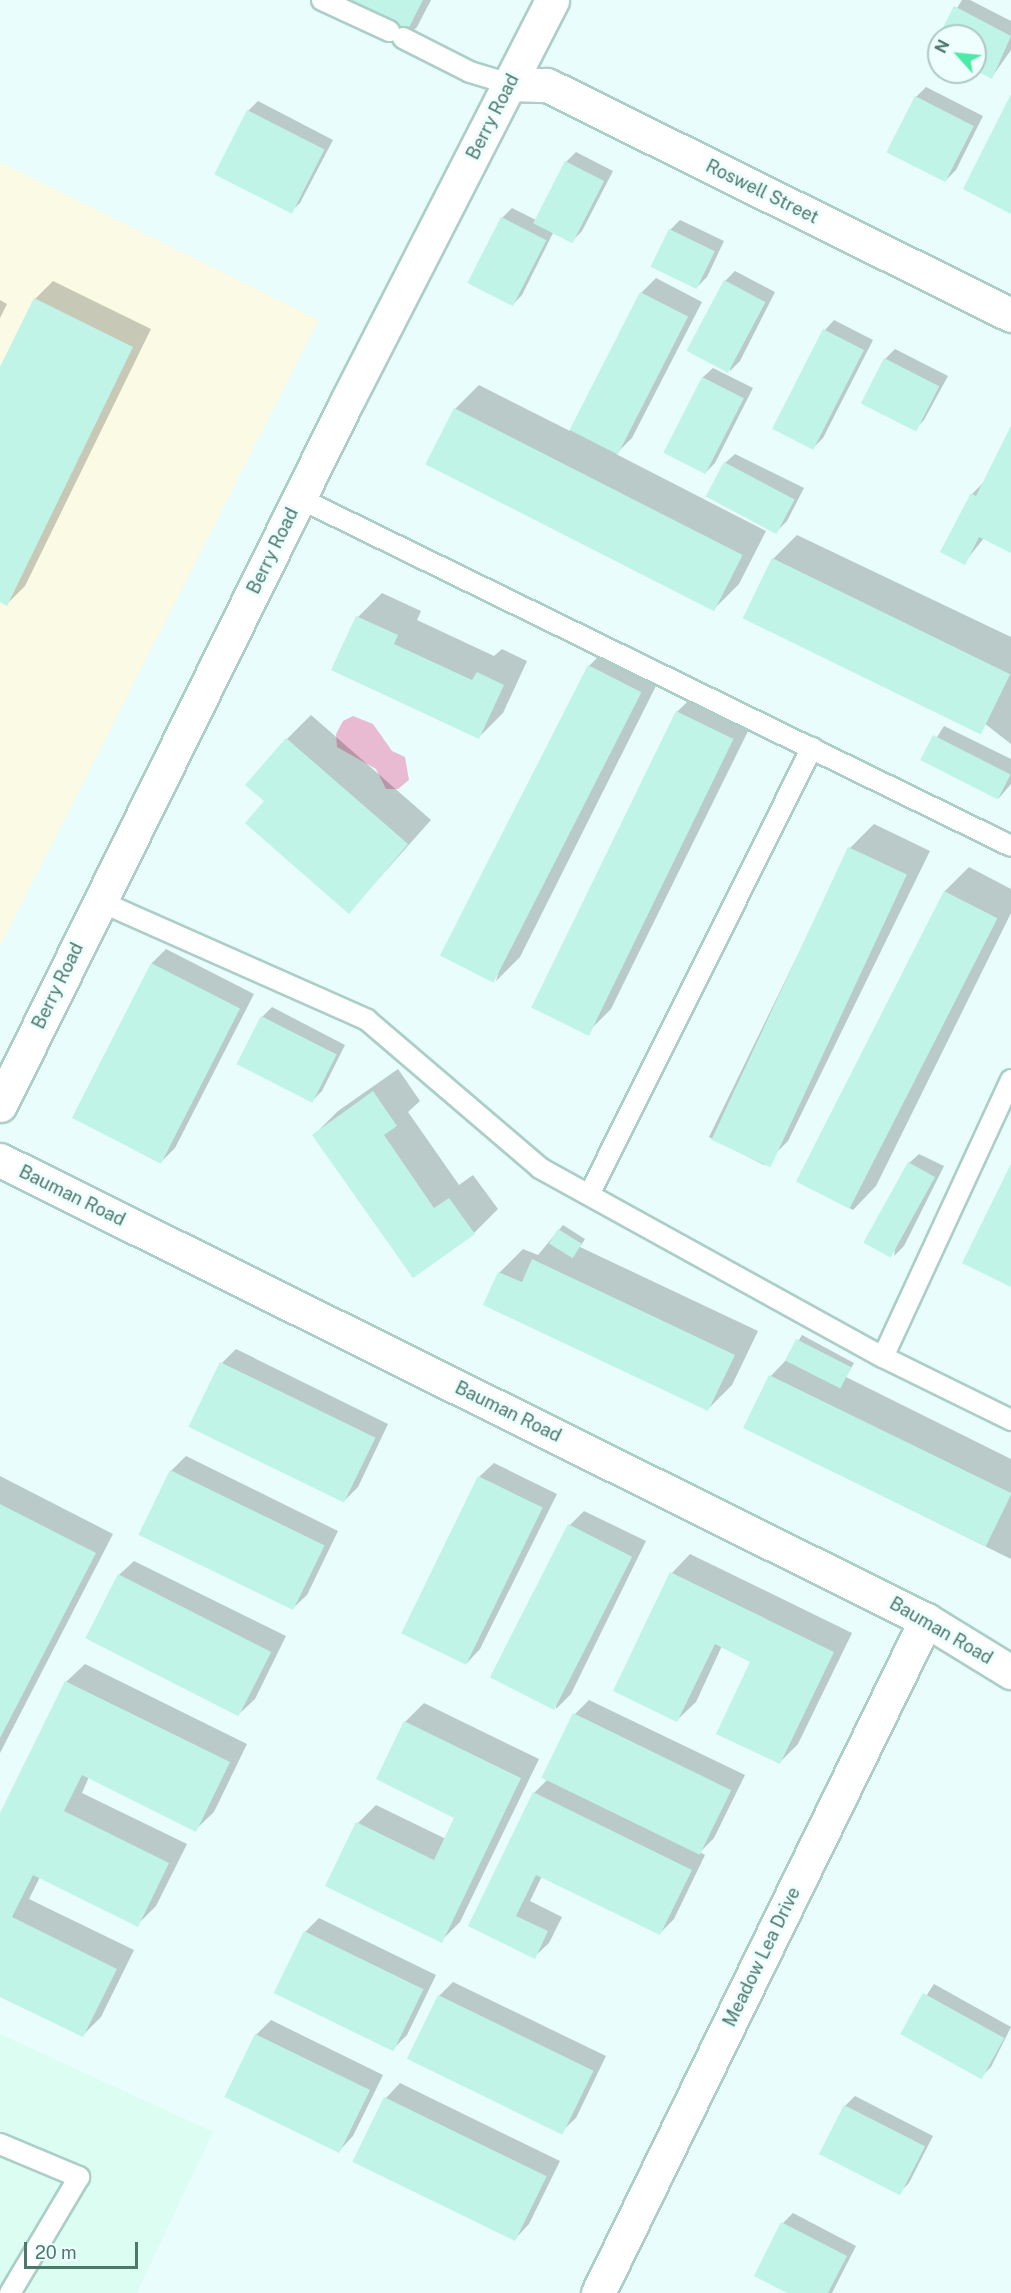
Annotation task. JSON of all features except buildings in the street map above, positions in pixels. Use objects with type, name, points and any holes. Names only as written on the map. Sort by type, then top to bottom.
[{"type":"street","name":"Berry Road","points":[[0,1105],[299,498],[552,0]]},
{"type":"street","name":"Roswell Street","points":[[510,84],[547,86],[1011,315]]},
{"type":"street","name":"Bauman Road","points":[[0,1160],[926,1620],[1011,1672]]},
{"type":"street","name":"Meadow Lea Drive","points":[[598,2293],[926,1620]]},
{"type":"lane","points":[[322,0],[470,72],[510,84]]},
{"type":"lane","points":[[299,498],[1011,846]]},
{"type":"lane","points":[[589,1195],[812,748]]},
{"type":"lane","points":[[99,901],[367,1020],[540,1168],[883,1357],[1011,1420]]},
{"type":"lane","points":[[883,1357],[1011,1080]]},
{"type":"lane","points":[[0,2144],[79,2177],[10,2293]]},
{"type":"shaded area","points":[[0,162],[319,320],[0,946]]},
{"type":"shaded area","points":[[353,716],[373,724],[392,751],[405,757],[409,780],[398,789],[386,789],[376,769],[337,747],[336,734],[343,721]]},
{"type":"shaded area","points":[[0,2034],[213,2132],[137,2293],[0,2293]]}]
